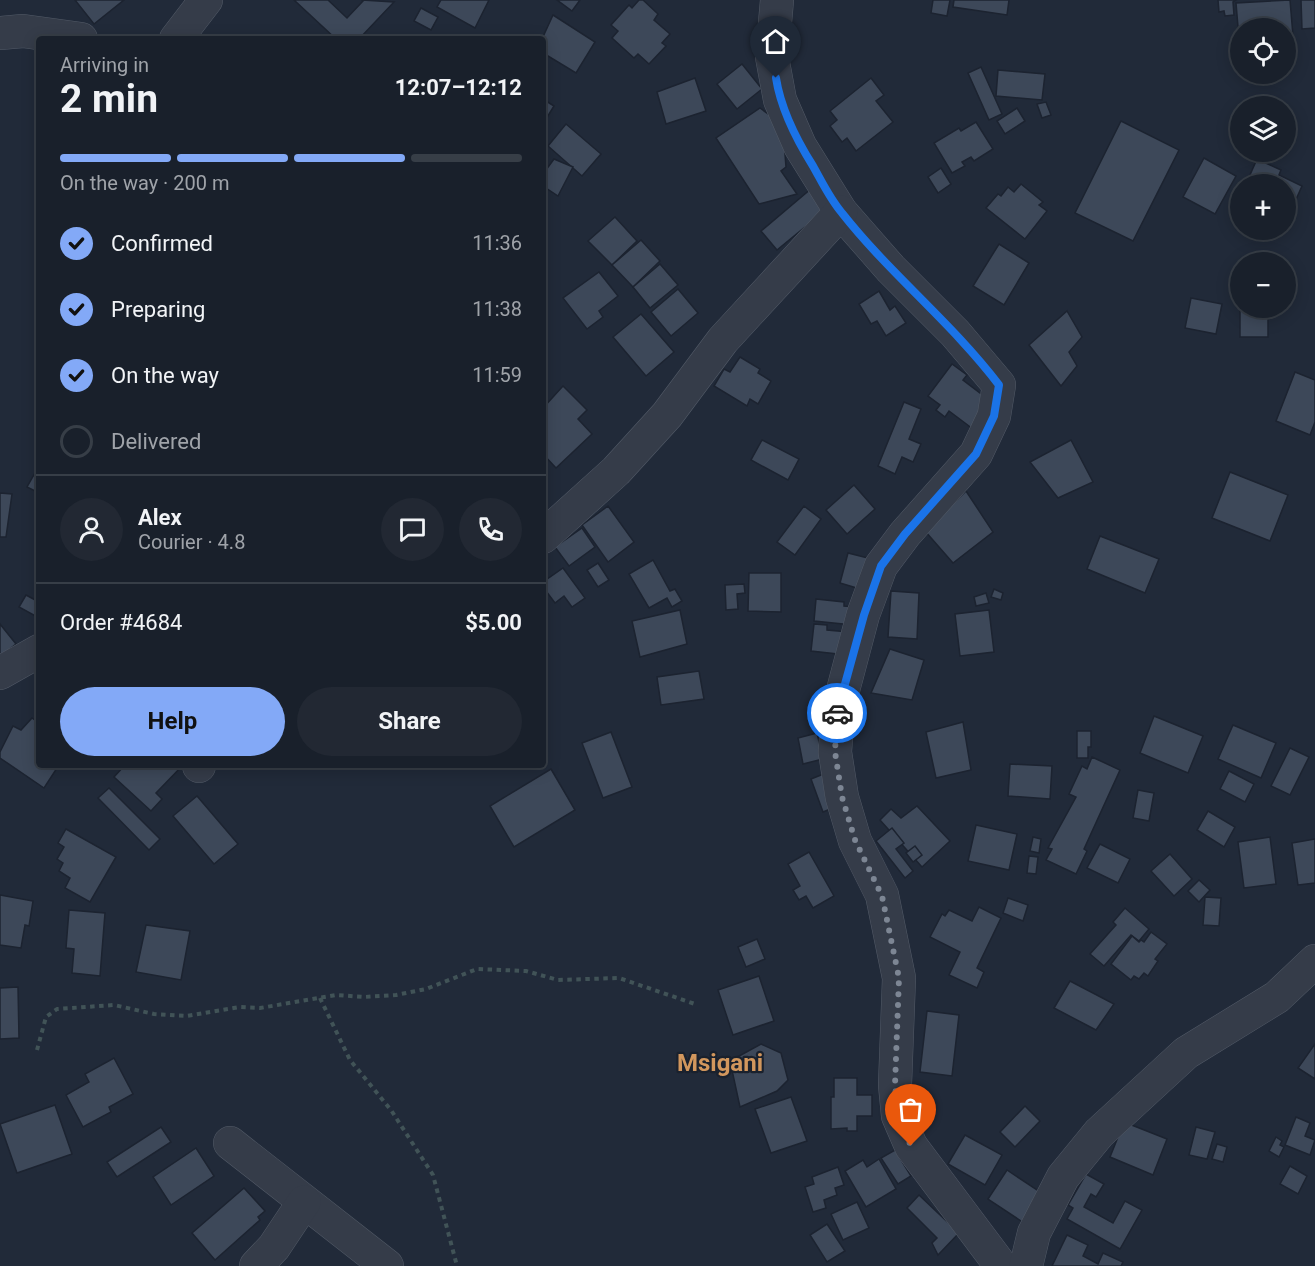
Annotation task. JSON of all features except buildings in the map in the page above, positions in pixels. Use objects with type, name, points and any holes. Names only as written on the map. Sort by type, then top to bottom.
[{"type":"street","points":[[178,36],[206,0]]},
{"type":"street","points":[[777,0],[772,57],[780,100],[800,146],[840,212],[891,269],[955,333],[999,385],[994,416],[976,454],[905,534],[881,566],[864,615],[838,710],[835,752],[842,797],[855,840],[882,896],[899,978],[895,1085],[898,1116],[911,1146],[1001,1266]]},
{"type":"street","points":[[0,33],[23,31],[59,36]]},
{"type":"street","points":[[546,534],[616,471],[667,415],[723,340],[840,212]]},
{"type":"street","points":[[0,673],[36,653]]},
{"type":"street","points":[[1026,1266],[1034,1233],[1063,1177],[1099,1133],[1186,1053],[1277,997],[1315,961]]},
{"type":"street","points":[[230,1143],[387,1266]]},
{"type":"street","points":[[256,1266],[274,1247],[304,1202]]},
{"type":"path","points":[[37,1050],[46,1017],[57,1009],[114,1005],[154,1014],[187,1016],[240,1007],[260,1008],[336,995],[364,997],[396,995],[426,989],[477,969],[526,970],[558,980],[619,978],[695,1004]]},
{"type":"path","points":[[320,998],[350,1060],[391,1110],[433,1175],[457,1266]]},
{"type":"way so far","points":[[837,713],[835,752],[842,797],[855,840],[882,896],[899,978],[895,1085],[898,1116],[911,1146]]},
{"type":"district","name":"Msigani","points":[[720,1063]]},
{"type":"route","points":[[776,78],[780,100],[800,146],[840,212],[891,269],[955,333],[999,385],[994,416],[976,454],[905,534],[881,566],[864,615],[837,713]]}]
